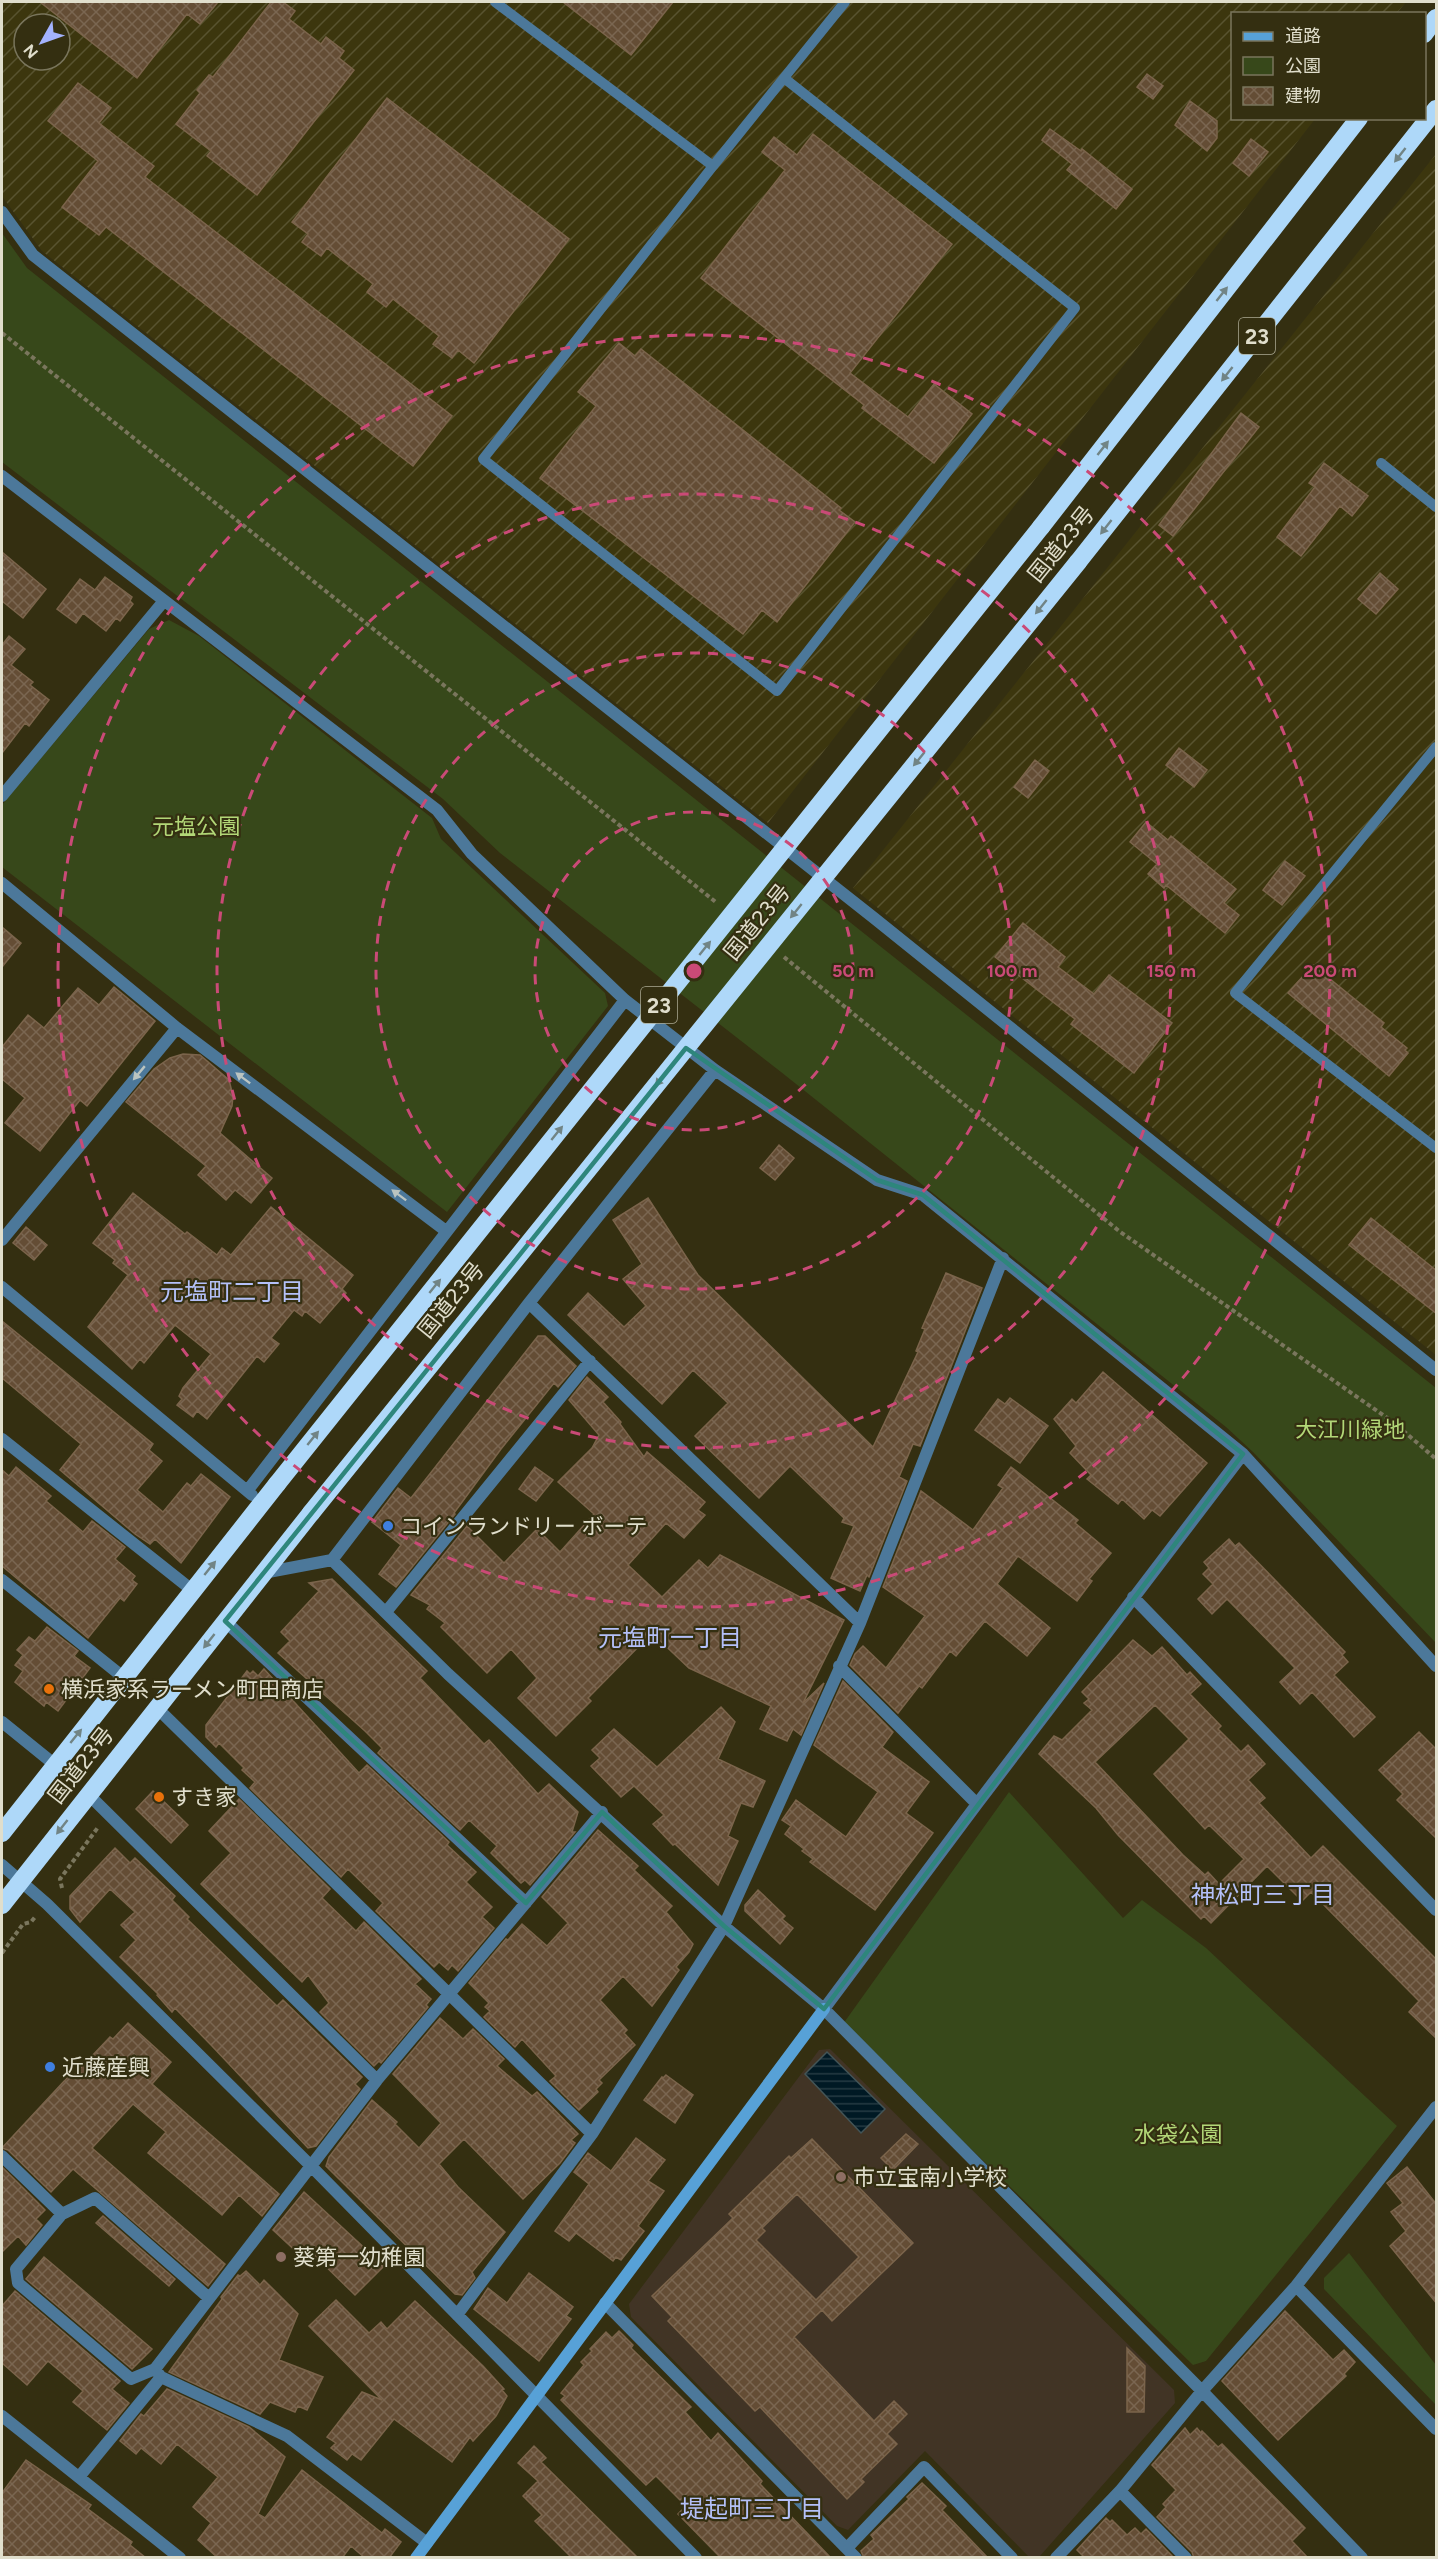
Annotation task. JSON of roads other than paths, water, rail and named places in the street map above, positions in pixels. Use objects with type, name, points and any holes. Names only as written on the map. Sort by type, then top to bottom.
[{"type":"highway","points":[[1426,33],[1437,18]]},
{"type":"highway","name":"国道23号","points":[[2,1905],[310,1513],[1078,562],[1437,109]]},
{"type":"highway","name":"国道23号","points":[[2,1833],[192,1590],[1041,527],[1357,120]]},
{"type":"street","points":[[2,212],[33,255],[874,918],[1437,1370]]},
{"type":"street","points":[[2,476],[163,602],[437,810],[472,854],[625,1000],[715,1070],[877,1180],[923,1195],[1242,1454],[1437,1666]]},
{"type":"street","points":[[2,795],[163,602]]},
{"type":"street","points":[[2,884],[177,1028],[446,1230]]},
{"type":"street","points":[[248,1490],[625,1000]]},
{"type":"street","points":[[2,1240],[177,1028]]},
{"type":"street","points":[[263,1573],[332,1560],[529,1303],[715,1070]]},
{"type":"street","points":[[457,2315],[592,2134],[724,1926],[860,1623],[1003,1258]]},
{"type":"street","points":[[2,1287],[248,1490],[260,1505]]},
{"type":"street","points":[[529,1303],[860,1623]]},
{"type":"street","points":[[386,1612],[590,1361]]},
{"type":"street","points":[[2,1438],[192,1590]]},
{"type":"street","points":[[416,2558],[976,1804],[1242,1454]]},
{"type":"street","points":[[332,1560],[448,1674],[602,1812],[724,1926],[824,2009],[1202,2391],[1362,2558]]},
{"type":"street","points":[[2,1580],[123,1677]]},
{"type":"street","points":[[1133,1597],[1437,1910]]},
{"type":"street","points":[[225,1621],[526,1903]]},
{"type":"street","points":[[839,1666],[976,1804]]},
{"type":"street","points":[[156,1707],[592,2134]]},
{"type":"street","points":[[2,1722],[54,1764]]},
{"type":"street","points":[[88,1794],[377,2080]]},
{"type":"street","points":[[79,2478],[158,2373],[209,2298],[310,2165],[377,2080],[602,1812]]},
{"type":"street","points":[[2,1865],[47,1904],[310,2165],[696,2558]]},
{"type":"street","points":[[1056,2558],[1120,2491],[1202,2391],[1296,2286],[1437,2107]]},
{"type":"street","points":[[2,2156],[62,2214]]},
{"type":"street","points":[[209,2298],[94,2198],[62,2214],[16,2269],[18,2283],[131,2379],[158,2373],[287,2436],[427,2542]]},
{"type":"street","points":[[1296,2286],[1437,2429]]},
{"type":"street","points":[[605,2303],[851,2553],[924,2467],[1012,2558]]},
{"type":"street","points":[[2,2416],[180,2558]]},
{"type":"street","points":[[1120,2491],[1186,2558]]},
{"type":"lane","points":[[495,2],[713,166]]},
{"type":"lane","points":[[784,78],[1075,308],[777,691],[483,459],[713,166],[845,2]]},
{"type":"lane","points":[[1381,463],[1437,507]]},
{"type":"lane","points":[[1437,747],[1235,993],[1437,1148]]},
{"type":"water","points":[[827,2052],[885,2109],[861,2133],[805,2074]]},
{"type":"place","name":"コインランドリー ボーテ","points":[[388,1526]]},
{"type":"place","name":"横浜家系ラーメン町田商店","points":[[49,1689]]},
{"type":"place","name":"すき家","points":[[159,1797]]},
{"type":"place","name":"近藤産興","points":[[50,2067]]},
{"type":"place","name":"市立宝南小学校","points":[[841,2177]]},
{"type":"place","name":"葵第一幼稚園","points":[[281,2257]]},
{"type":"district","name":"元塩町二丁目","points":[[232,1291]]},
{"type":"district","name":"元塩町一丁目","points":[[670,1637]]},
{"type":"district","name":"神松町三丁目","points":[[1263,1894]]},
{"type":"district","name":"堤起町三丁目","points":[[752,2508]]},
{"type":"park label","name":"元塩公園","points":[[196,826]]},
{"type":"park label","name":"大江川緑地","points":[[1350,1429]]},
{"type":"park label","name":"水袋公園","points":[[1178,2134]]}]
